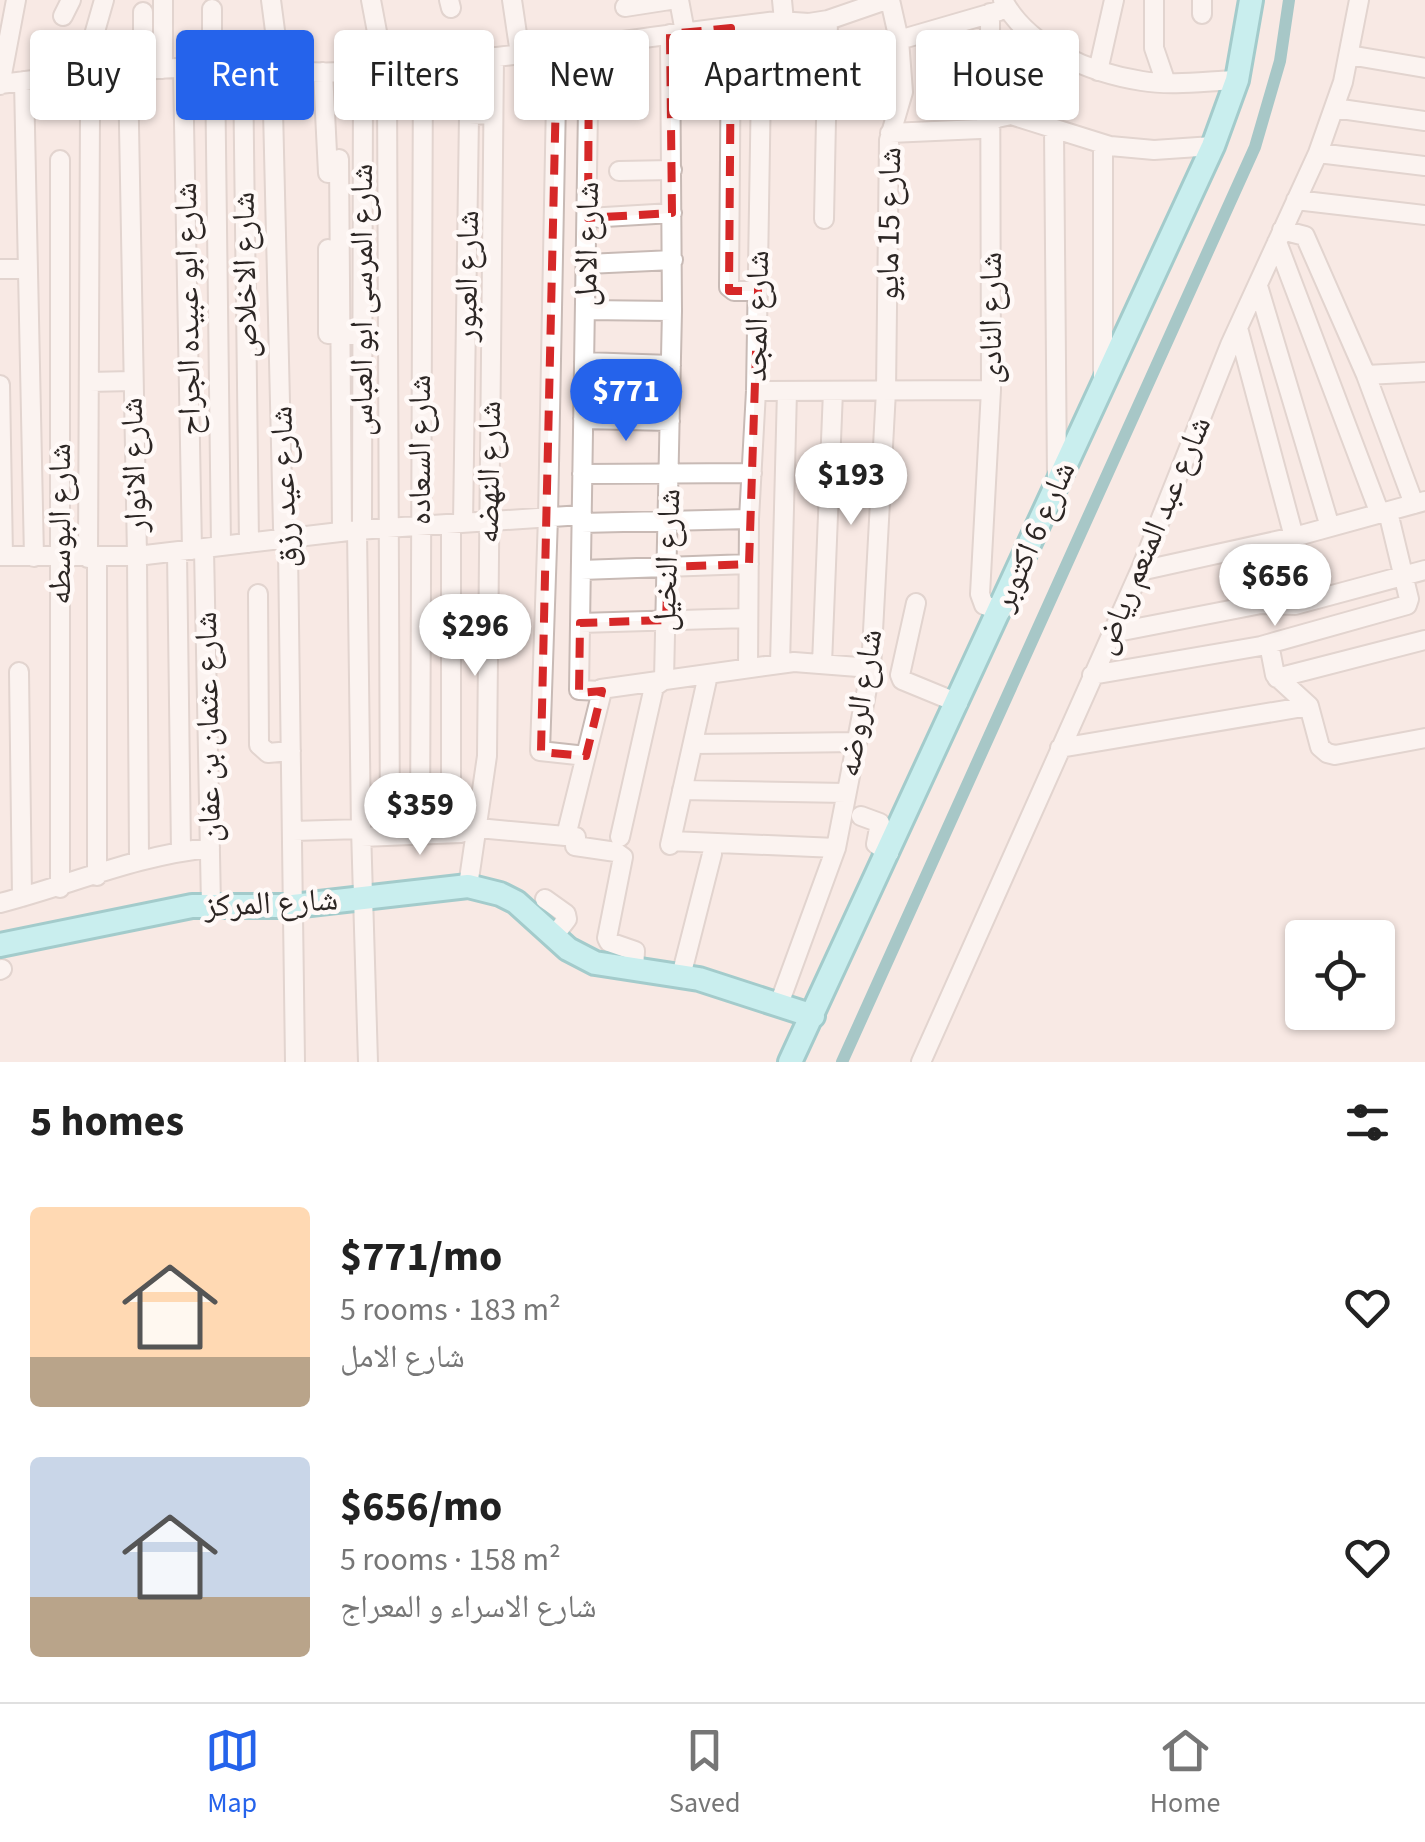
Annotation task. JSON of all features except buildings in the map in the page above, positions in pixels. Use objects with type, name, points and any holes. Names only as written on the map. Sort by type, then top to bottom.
[{"type":"main road","name":"شارع 6 اكتوبر","points":[[790,1062],[1213,146],[1237,80],[1251,0]]},
{"type":"main road","name":"شارع المركز","points":[[0,945],[108,926],[174,909],[211,905],[293,906],[468,886],[516,902],[568,948],[595,963],[681,976],[813,1016]]},
{"type":"street","points":[[16,0],[0,84],[30,80]]},
{"type":"street","points":[[98,30],[104,0]]},
{"type":"street","points":[[163,0],[163,69]]},
{"type":"street","name":"شارع عيد رزق","points":[[271,0],[273,30]]},
{"type":"street","points":[[371,0],[377,30]]},
{"type":"street","points":[[512,0],[516,30]]},
{"type":"street","points":[[625,7],[670,0]]},
{"type":"street","name":"شارع النخيل","points":[[677,30],[679,0]]},
{"type":"street","points":[[782,0],[784,21]]},
{"type":"street","points":[[709,30],[828,20],[888,0]]},
{"type":"street","name":"شارع 15 مايو","points":[[886,390],[890,133],[904,92],[899,40],[888,0]]},
{"type":"street","points":[[1098,71],[1114,0]]},
{"type":"street","points":[[1154,0],[1154,48],[1166,83]]},
{"type":"street","name":"شارع عبد المنعم رياض","points":[[921,1062],[1140,572],[1238,328],[1318,153],[1349,55],[1359,0]]},
{"type":"street","points":[[899,40],[1000,7],[1033,36],[1098,71],[1144,82],[1237,80]]},
{"type":"street","points":[[212,9],[213,30]]},
{"type":"street","name":"شارع الانوار","points":[[141,30],[143,12]]},
{"type":"street","points":[[824,219],[828,20]]},
{"type":"street","name":"شارع المجد","points":[[748,668],[762,23]]},
{"type":"street","points":[[730,28],[729,288],[758,291]]},
{"type":"street","points":[[494,57],[514,55]]},
{"type":"street","points":[[1349,55],[1425,68]]},
{"type":"street","points":[[156,70],[176,69]]},
{"type":"street","points":[[314,71],[334,71]]},
{"type":"street","points":[[323,72],[334,160],[328,334],[362,335]]},
{"type":"street","points":[[24,81],[34,557]]},
{"type":"street","points":[[1334,108],[1425,121]]},
{"type":"street","points":[[890,133],[980,129],[1011,115],[1103,145],[1154,150],[1213,146]]},
{"type":"street","points":[[90,120],[89,382],[97,876]]},
{"type":"street","name":"شارع الانوار","points":[[135,120],[132,381],[139,859]]},
{"type":"street","name":"شارع ابو عبيده الجراح","points":[[181,851],[198,549],[185,120]]},
{"type":"street","points":[[198,549],[212,120]]},
{"type":"street","name":"شارع الاخلاص","points":[[243,120],[249,543]]},
{"type":"street","name":"شارع عيد رزق","points":[[277,120],[295,1062]]},
{"type":"street","name":"شارع المرسى ابو العباس","points":[[362,120],[362,335],[354,530],[368,1062]]},
{"type":"street","points":[[385,120],[390,836]]},
{"type":"street","name":"شارع السعاده","points":[[420,834],[422,120]]},
{"type":"street","name":"شارع العبور","points":[[450,834],[469,120]]},
{"type":"street","name":"شارع النهضه","points":[[468,886],[487,756],[493,120]]},
{"type":"street","points":[[556,120],[540,750],[586,756]]},
{"type":"street","name":"شارع الامل","points":[[589,120],[579,690],[601,689]]},
{"type":"street","name":"شارع النخيل","points":[[620,837],[655,686],[664,680],[674,120]]},
{"type":"street","name":"شارع النادى","points":[[992,122],[991,390],[980,594],[984,605],[1000,611]]},
{"type":"street","points":[[1054,129],[1057,485]]},
{"type":"street","points":[[1102,382],[1103,145]]},
{"type":"street","points":[[1318,153],[1425,166]]},
{"type":"street","points":[[334,160],[362,154]]},
{"type":"street","name":"شارع البوسطه","points":[[60,160],[60,888]]},
{"type":"street","points":[[618,171],[672,170]]},
{"type":"street","points":[[1296,200],[1425,215]]},
{"type":"street","points":[[588,218],[672,213]]},
{"type":"street","points":[[1092,675],[1270,644],[1409,602],[1384,513],[1280,236],[1305,236],[1420,503],[1384,513],[1330,527],[1294,537],[1140,572]]},
{"type":"street","points":[[587,264],[672,260]]},
{"type":"street","points":[[0,268],[28,269]]},
{"type":"street","points":[[1258,286],[1330,527]]},
{"type":"street","points":[[586,310],[672,310]]},
{"type":"street","points":[[1238,328],[1294,537]]},
{"type":"street","points":[[341,335],[354,530]]},
{"type":"street","points":[[584,362],[671,364]]},
{"type":"street","points":[[1366,375],[1425,372]]},
{"type":"street","points":[[89,382],[132,381]]},
{"type":"street","points":[[0,385],[2,556],[137,556],[354,530],[548,517],[749,518]]},
{"type":"street","name":"شارع الروضه","points":[[779,1004],[836,848],[871,668],[886,390]]},
{"type":"street","points":[[756,391],[991,390]]},
{"type":"street","points":[[780,664],[787,391]]},
{"type":"street","points":[[822,664],[833,391]]},
{"type":"street","points":[[583,419],[670,421]]},
{"type":"street","points":[[582,474],[752,473]]},
{"type":"street","name":"شارع عثمان بن عفان","points":[[198,549],[211,905]]},
{"type":"street","points":[[581,570],[749,564]]},
{"type":"street","points":[[1112,634],[1261,604],[1295,605],[1425,570]]},
{"type":"street","points":[[258,594],[259,745],[265,752],[291,751]]},
{"type":"street","points":[[916,603],[900,676],[958,703]]},
{"type":"street","points":[[580,623],[748,618]]},
{"type":"street","points":[[1277,678],[1425,640]]},
{"type":"street","points":[[1270,644],[1277,678],[1308,706],[1320,747],[1330,754],[1425,738]]},
{"type":"street","points":[[574,840],[601,689],[780,664],[871,668]]},
{"type":"street","points":[[19,672],[22,897]]},
{"type":"street","points":[[708,675],[670,843],[836,848]]},
{"type":"street","points":[[1060,748],[1308,706]]},
{"type":"street","points":[[692,744],[857,742]]},
{"type":"street","points":[[682,790],[846,794]]},
{"type":"street","points":[[861,816],[880,824],[876,844],[889,853]]},
{"type":"street","points":[[292,831],[390,836],[478,830],[574,840],[616,852],[623,856],[607,938],[635,950],[634,970]]},
{"type":"street","points":[[0,903],[60,888],[139,859],[210,848]]},
{"type":"street","points":[[681,976],[712,854]]},
{"type":"street","points":[[545,899],[566,914],[567,919],[554,936]]},
{"type":"highlighted area","points":[[731,28],[729,291],[758,291],[749,564],[668,567],[666,620],[580,623],[579,693],[602,691],[586,756],[541,752],[557,48],[589,44],[588,218],[672,213],[670,34]]},
{"type":"waterway","points":[[842,1062],[1255,147],[1280,61],[1289,0]]}]
